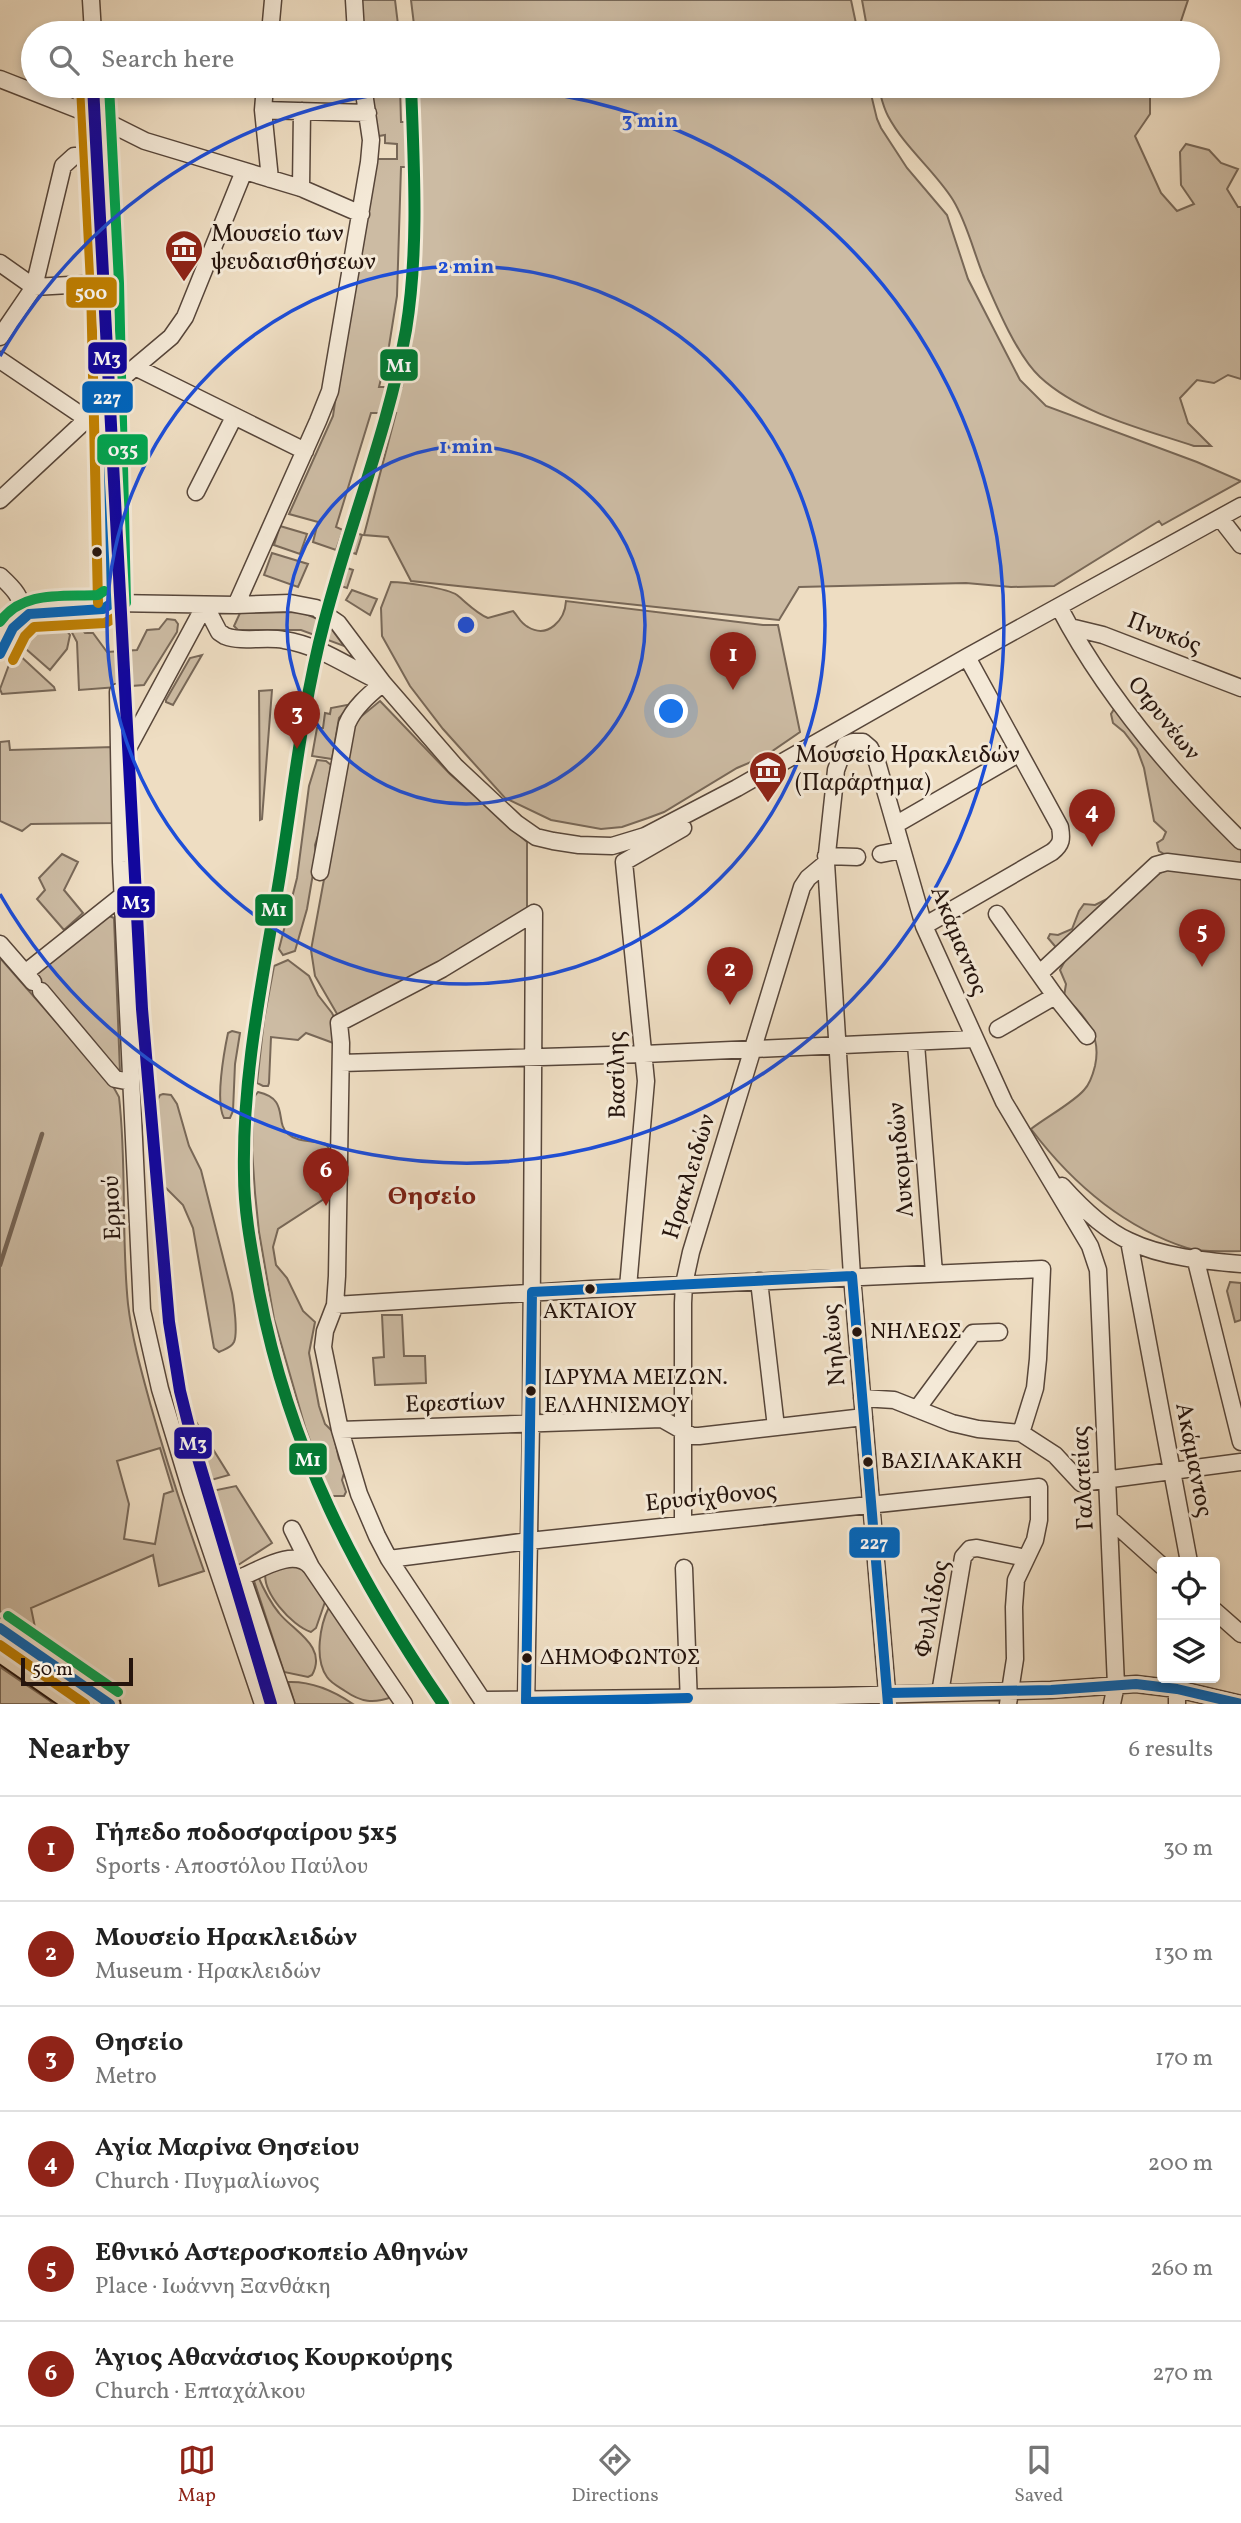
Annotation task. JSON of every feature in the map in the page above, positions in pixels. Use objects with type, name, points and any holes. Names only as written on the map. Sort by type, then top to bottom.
[{"type":"main road","points":[[0,1628],[110,1704]]},
{"type":"main road","points":[[0,1652],[75,1704]]},
{"type":"street","points":[[91,0],[92,21]]},
{"type":"street","points":[[271,21],[273,0]]},
{"type":"street","points":[[354,0],[355,21]]},
{"type":"street","points":[[4,86],[21,92]]},
{"type":"street","points":[[40,98],[97,117],[145,141],[301,188],[361,214]]},
{"type":"street","points":[[96,98],[105,283],[112,603]]},
{"type":"street","points":[[264,98],[270,179]]},
{"type":"street","points":[[236,605],[325,405],[333,377],[370,150],[365,98]]},
{"type":"street","points":[[263,110],[368,113]]},
{"type":"street","points":[[301,188],[302,111]]},
{"type":"street","points":[[0,337],[34,287],[63,166],[74,156],[99,156]]},
{"type":"street","points":[[108,390],[171,337],[185,317],[244,172]]},
{"type":"street","points":[[0,263],[34,287],[105,283]]},
{"type":"street","points":[[0,359],[87,419]]},
{"type":"street","points":[[137,368],[305,452]]},
{"type":"street","points":[[0,500],[87,419],[108,416]]},
{"type":"street","points":[[196,492],[234,417]]},
{"type":"street","points":[[0,645],[14,618],[36,612],[103,609],[112,603],[302,604],[322,611],[343,629],[383,683],[465,776],[496,807],[536,837],[565,844],[625,844],[737,788],[968,660],[1064,617],[1222,522],[1241,506]]},
{"type":"street","points":[[1222,522],[1241,545]]},
{"type":"street","points":[[0,576],[13,588],[22,614]]},
{"type":"street","points":[[205,605],[219,632],[228,638],[282,639],[307,645],[332,654],[383,683]]},
{"type":"street","points":[[120,764],[205,605]]},
{"type":"street","points":[[0,654],[22,614]]},
{"type":"street","name":"Πνυκός","points":[[1064,617],[1103,635],[1241,688]]},
{"type":"street","name":"Οτρυνέων","points":[[1064,617],[1124,709],[1164,759],[1241,841]]},
{"type":"street","points":[[857,857],[826,860],[836,770],[849,743],[863,723],[968,660]]},
{"type":"street","points":[[924,926],[1052,852],[1060,846],[1062,838],[1060,827],[968,660]]},
{"type":"street","points":[[320,872],[347,724],[354,712],[383,683]]},
{"type":"street","name":"Ερμού","points":[[118,692],[123,895],[139,1285],[147,1338],[160,1389],[209,1549],[263,1704]]},
{"type":"street","name":"Ακάμαντος","points":[[849,743],[863,742],[870,748],[877,762],[924,926],[1004,1102],[1090,1246],[1098,1269]]},
{"type":"street","name":"Βασίλης","points":[[628,1287],[646,1082],[624,862],[826,745],[849,743]]},
{"type":"street","points":[[895,825],[1018,754]]},
{"type":"street","points":[[881,854],[902,850]]},
{"type":"street","name":"Νηλέως","points":[[826,860],[852,1276],[888,1699]]},
{"type":"street","name":"Ηρακλειδών","points":[[683,1524],[688,1433],[684,1284],[751,1050],[802,887],[826,860]]},
{"type":"street","points":[[1040,974],[1156,865],[1167,862],[1241,871]]},
{"type":"street","points":[[33,982],[123,895]]},
{"type":"street","points":[[526,1703],[531,1424],[534,913],[442,969],[339,1023],[341,1063],[335,1305],[325,1331],[323,1347],[348,1429],[366,1513],[389,1559],[484,1702],[526,1703],[888,1699],[940,1693],[1009,1698],[1049,1697],[1136,1684],[1241,1704]]},
{"type":"street","points":[[997,914],[1087,1036]]},
{"type":"street","points":[[0,944],[115,1079],[131,1082]]},
{"type":"street","points":[[999,1029],[1055,996]]},
{"type":"street","points":[[341,1063],[916,1044],[974,1039]]},
{"type":"street","name":"Λυκομιδών","points":[[916,1044],[934,1273]]},
{"type":"street","name":"Ακάμαντος","points":[[1037,1158],[1072,1197],[1108,1228],[1129,1241],[1188,1557]]},
{"type":"street","points":[[1129,1241],[1161,1252],[1241,1264]]},
{"type":"street","points":[[1195,1258],[1241,1442]]},
{"type":"street","points":[[335,1305],[684,1284],[1042,1269],[1035,1388],[1021,1433]]},
{"type":"street","name":"Γαλατείας","points":[[1098,1269],[1116,1685],[1112,1704]]},
{"type":"street","points":[[759,1281],[776,1427]]},
{"type":"street","points":[[917,1409],[973,1333],[999,1332]]},
{"type":"street","points":[[862,1398],[894,1400],[952,1423],[978,1429],[1021,1433],[1055,1455],[1081,1483],[1241,1462]]},
{"type":"street","points":[[688,1433],[864,1417]]},
{"type":"street","name":"Εφεστίων","points":[[348,1429],[662,1419],[688,1433]]},
{"type":"street","name":"Ερυσίχθονος","points":[[389,1559],[871,1503],[1039,1487],[1039,1520],[1035,1540],[1026,1559]]},
{"type":"street","points":[[1109,1522],[1113,1522],[1157,1562]]},
{"type":"street","points":[[292,1529],[311,1567],[404,1704]]},
{"type":"street","name":"Φυλλίδος","points":[[940,1693],[963,1557],[970,1549],[977,1548],[1026,1559]]},
{"type":"street","points":[[286,1704],[242,1577],[290,1558],[302,1560],[311,1567]]},
{"type":"street","points":[[1009,1698],[1015,1659],[1016,1580],[1026,1559]]},
{"type":"street","points":[[684,1568],[688,1701]]},
{"type":"street","points":[[1220,1615],[1241,1634]]},
{"type":"shaded area","points":[[357,0],[395,0],[398,21],[358,21]]},
{"type":"shaded area","points":[[411,0],[851,0],[855,21],[414,21]]},
{"type":"shaded area","points":[[862,0],[1188,0],[1181,21],[866,21]]},
{"type":"shaded area","points":[[368,98],[400,98],[401,122],[418,122],[418,98],[872,98],[881,128],[907,168],[947,215],[968,279],[1020,380],[1046,406],[1241,481],[1162,525],[1159,521],[1054,586],[1011,587],[966,583],[799,587],[779,620],[411,581],[388,537],[364,535],[396,413],[371,413],[336,527],[343,530],[336,550],[313,542],[318,522],[289,514],[333,416],[371,159],[397,159],[397,144],[385,143],[385,135],[373,137]],"holes":[[[401,167],[420,167],[416,305],[402,387],[379,387],[397,296]]]},
{"type":"shaded area","points":[[882,98],[1150,98],[1150,114],[1135,136],[1161,193],[1177,211],[1194,204],[1181,185],[1180,152],[1186,144],[1209,150],[1221,163],[1238,169],[1227,189],[1238,207],[1241,207],[1241,379],[1228,375],[1214,383],[1197,380],[1180,398],[1188,423],[1211,446],[1194,446],[1093,411],[1056,390],[1031,368],[1007,329],[953,200],[895,128]]},
{"type":"shaded area","points":[[280,526],[307,534],[300,554],[274,545]]},
{"type":"shaded area","points":[[344,529],[362,535],[356,554],[339,548]]},
{"type":"shaded area","points":[[272,553],[308,564],[298,587],[264,575]]},
{"type":"shaded area","points":[[335,564],[353,570],[347,588],[329,582]]},
{"type":"shaded area","points":[[391,582],[452,592],[488,618],[513,611],[523,624],[542,631],[559,621],[566,601],[778,625],[800,732],[765,756],[737,768],[664,812],[648,818],[622,827],[601,829],[551,820],[505,798],[443,729],[410,686],[382,636],[381,608]]},
{"type":"shaded area","points":[[352,590],[377,599],[370,615],[346,600]]},
{"type":"shaded area","points":[[301,612],[327,623],[344,646],[301,630],[238,630],[234,626],[240,613]]},
{"type":"shaded area","points":[[167,619],[175,620],[178,624],[177,632],[144,685],[79,690],[77,642],[68,625],[79,625],[85,633],[93,633],[107,652],[137,650],[147,630],[159,629]]},
{"type":"shaded area","points":[[38,624],[62,625],[70,635],[67,649],[50,670],[18,642],[24,632]]},
{"type":"shaded area","points":[[16,652],[55,690],[2,694],[0,689]]},
{"type":"shaded area","points":[[202,655],[173,705],[166,702],[190,658]]},
{"type":"shaded area","points":[[272,690],[262,819],[260,820],[259,691]]},
{"type":"shaded area","points":[[380,701],[450,774],[527,842],[527,915],[340,1019],[315,976],[311,950],[350,738],[358,719]]},
{"type":"shaded area","points":[[352,704],[339,718],[332,759],[312,756],[317,728],[323,728],[325,713],[330,714],[331,708]]},
{"type":"shaded area","points":[[1116,706],[1223,833],[1241,849],[1241,867],[1166,855],[1159,851],[1157,843],[1163,839],[1166,832],[1154,821],[1144,768],[1137,749],[1113,723],[1111,714]]},
{"type":"shaded area","points":[[9,741],[10,750],[113,747],[114,823],[31,824],[22,831],[0,821],[0,742]]},
{"type":"shaded area","points":[[317,760],[331,765],[324,816],[315,845],[316,856],[307,909],[295,951],[283,955],[279,949],[297,878],[309,786]]},
{"type":"shaded area","points":[[62,854],[78,862],[64,890],[83,913],[64,930],[37,899],[45,890],[39,878]]},
{"type":"shaded area","points":[[1170,868],[1241,876],[1241,1251],[1193,1250],[1141,1228],[1081,1184],[1031,1129],[1084,1090],[1092,1076],[1097,1055],[1090,1027],[1064,996],[1066,984],[1060,970],[1066,959],[1048,938],[1050,934],[1058,935],[1072,929],[1084,904],[1095,905]]},
{"type":"shaded area","points":[[107,915],[114,918],[118,1073],[31,974]]},
{"type":"shaded area","points":[[0,958],[119,1097],[126,1278],[132,1329],[162,1445],[204,1571],[159,1586],[153,1555],[31,1608],[37,1637],[0,1611]],"holes":[[[160,1448],[173,1491],[164,1494],[155,1544],[124,1539],[129,1504],[117,1461]]]},
{"type":"shaded area","points":[[288,960],[309,976],[318,995],[332,1013],[335,1019],[336,1044],[306,1033],[298,1040],[271,1037],[269,1083],[268,1086],[263,1086],[257,1083],[264,1020],[274,966]]},
{"type":"shaded area","points":[[228,1033],[240,1033],[235,1064],[233,1111],[230,1118],[224,1118],[220,1101],[221,1077]]},
{"type":"shaded area","points":[[258,1092],[268,1095],[278,1105],[284,1129],[288,1134],[301,1140],[326,1144],[332,1156],[333,1178],[327,1197],[278,1229],[273,1247],[276,1265],[287,1278],[303,1311],[315,1322],[309,1353],[319,1406],[325,1424],[333,1432],[339,1459],[345,1470],[342,1480],[346,1492],[344,1496],[330,1496],[305,1427],[274,1319],[255,1193],[252,1150],[254,1097]]},
{"type":"shaded area","points":[[163,1094],[171,1095],[177,1104],[189,1146],[201,1170],[232,1293],[235,1338],[231,1346],[219,1352],[214,1348],[193,1228],[183,1205],[158,1180],[152,1110]]},
{"type":"shaded area","points":[[1230,1282],[1241,1283],[1241,1320],[1235,1322],[1227,1291]]},
{"type":"shaded area","points":[[382,1315],[402,1315],[404,1356],[425,1356],[426,1383],[375,1385],[373,1358],[384,1357]]},
{"type":"shaded area","points":[[193,1417],[229,1475],[204,1482],[186,1418]]},
{"type":"shaded area","points":[[236,1486],[272,1543],[232,1569],[207,1492]]},
{"type":"shaded area","points":[[301,1565],[325,1602],[316,1628],[311,1632],[295,1623],[279,1607],[265,1578],[266,1570]]},
{"type":"shaded area","points":[[257,1574],[275,1608],[312,1647],[316,1665],[312,1675],[308,1677],[284,1672],[252,1575]]},
{"type":"shaded area","points":[[329,1607],[392,1697],[379,1701],[362,1700],[327,1677],[321,1661],[320,1642]]},
{"type":"shaded area","points":[[0,1667],[50,1701],[53,1704],[0,1704]]},
{"type":"shaded area","points":[[288,1682],[306,1683],[322,1688],[353,1704],[295,1704]]},
{"type":"waterway","points":[[0,1265],[42,1134]]},
{"type":"transit line","name":"500","points":[[82,98],[91,284],[98,603]]},
{"type":"transit line","name":"Μ3","points":[[94,98],[142,1009],[169,1322],[180,1391],[191,1435],[271,1704]]},
{"type":"transit line","name":"227","points":[[96,98],[105,283],[112,603]]},
{"type":"transit line","name":"035","points":[[110,98],[119,283],[126,603]]},
{"type":"transit line","name":"Μ1","points":[[411,98],[414,239],[406,330],[389,405],[316,655],[298,751],[250,1063],[244,1137],[244,1189],[251,1247],[272,1348],[307,1456],[354,1558],[381,1607],[443,1704]]},
{"type":"transit line","name":"035","points":[[0,622],[9,612],[31,600],[98,595],[104,591]]},
{"type":"transit line","name":"227","points":[[0,654],[13,628],[29,614],[103,609],[112,603]]},
{"type":"transit line","name":"500","points":[[13,660],[25,636],[34,627],[105,623],[120,615]]},
{"type":"transit line","name":"227","points":[[852,1276],[888,1704]]},
{"type":"transit line","name":"227","points":[[532,1292],[852,1276]]},
{"type":"transit line","name":"227","points":[[526,1702],[532,1292]]},
{"type":"transit line","name":"035","points":[[8,1616],[118,1692]]},
{"type":"transit line","name":"227","points":[[0,1628],[110,1704]]},
{"type":"transit line","name":"500","points":[[0,1645],[85,1704]]},
{"type":"transit line","name":"227","points":[[888,1693],[1051,1690],[1136,1684],[1177,1689],[1241,1704]]},
{"type":"transit line","name":"227","points":[[526,1702],[688,1698]]},
{"type":"place","name":"Μουσείο των ψευδαισθήσεων","points":[[184,283]]},
{"type":"place","name":"Γήπεδο ποδοσφαίρου 5x5","points":[[733,690]]},
{"type":"place","name":"Θησείο","points":[[297,749]]},
{"type":"place","name":"Μουσείο Ηρακλειδών (Παράρτημα)","points":[[768,804]]},
{"type":"place","name":"Αγία Μαρίνα Θησείου","points":[[1092,847]]},
{"type":"place","name":"Εθνικό Αστεροσκοπείο Αθηνών","points":[[1202,967]]},
{"type":"place","name":"Μουσείο Ηρακλειδών","points":[[730,1005]]},
{"type":"place","name":"Άγιος Αθανάσιος Κουρκούρης","points":[[326,1206]]},
{"type":"place","name":"ΑΚΤΑΙΟΥ","points":[[590,1289]]},
{"type":"place","name":"ΝΗΛΕΩΣ","points":[[857,1332]]},
{"type":"place","name":"ΙΔΡΥΜΑ ΜΕΙΖΩΝ. ΕΛΛΗΝΙΣΜΟΥ","points":[[531,1391]]},
{"type":"place","name":"ΒΑΣΙΛΑΚΑΚΗ","points":[[868,1462]]},
{"type":"place","name":"ΔΗΜΟΦΩΝΤΟΣ","points":[[527,1658]]},
{"type":"district","name":"Θησείο","points":[[432,1197]]}]
